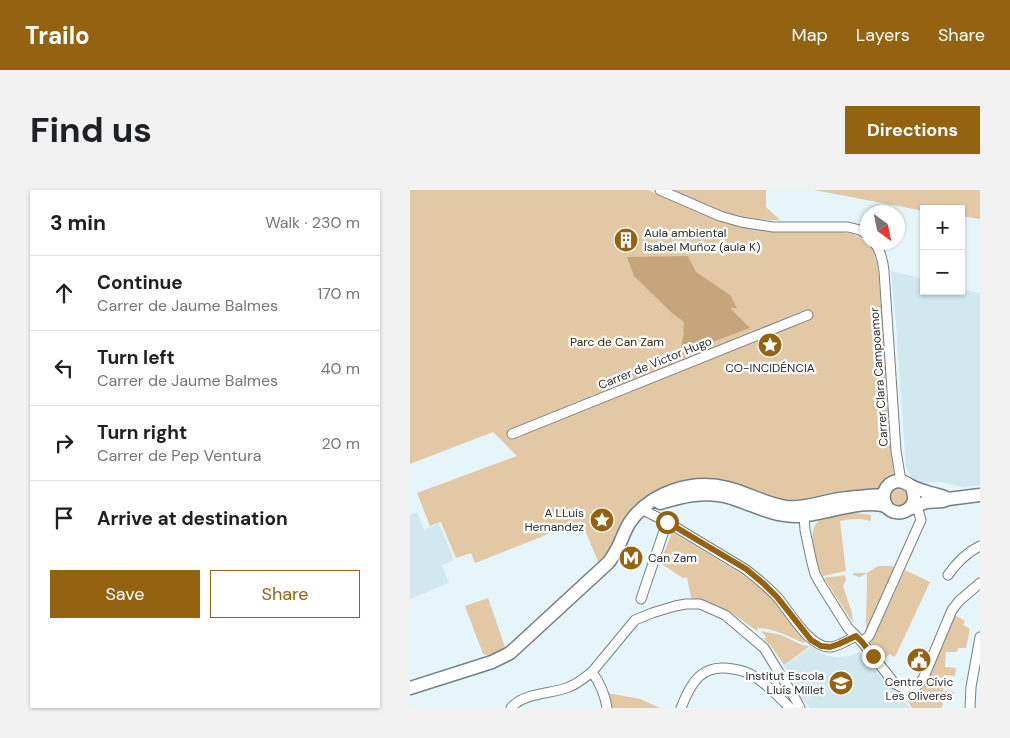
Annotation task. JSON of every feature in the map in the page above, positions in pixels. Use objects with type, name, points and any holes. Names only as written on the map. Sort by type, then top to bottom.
[{"type":"street","points":[[660,190],[720,216],[741,222],[772,227],[848,227],[860,230]]},
{"type":"street","name":"Carrer Clara Campoamor","points":[[879,250],[884,271],[896,451],[906,484]]},
{"type":"street","name":"Carrer de Victor Hugo","points":[[512,434],[808,315]]},
{"type":"street","points":[[641,509],[683,497],[715,494],[729,497],[769,512],[789,516],[804,516],[835,509],[881,504],[885,501],[888,486],[892,483],[906,484],[948,499]]},
{"type":"street","points":[[641,509],[667,522],[746,569],[777,597],[811,640],[821,646],[830,647],[869,636],[921,520],[911,507],[915,494],[906,484]]},
{"type":"street","points":[[410,688],[492,662],[510,653],[609,562],[629,524],[641,509],[667,492],[712,485],[729,488],[766,502],[790,507],[804,507],[836,500],[885,501],[894,512],[899,513],[914,511],[926,502],[980,495]]},
{"type":"street","points":[[804,516],[805,530],[815,574],[821,585],[848,628],[895,684],[907,690],[915,688],[923,679],[952,610],[959,601],[980,583]]},
{"type":"street","points":[[641,599],[667,522]]},
{"type":"street","points":[[948,575],[956,563],[970,551],[980,546]]},
{"type":"street","points":[[511,708],[520,700],[576,684],[592,672],[635,620],[652,613],[686,604],[700,604],[725,616],[764,648],[800,708]]},
{"type":"street","points":[[970,708],[971,687],[980,637]]},
{"type":"street","points":[[681,708],[693,681],[715,667],[745,671],[755,676],[790,708]]},
{"type":"street","points":[[592,672],[599,682],[607,708]]},
{"type":"shaded area","points":[[688,256],[696,272],[730,295],[737,308],[730,308],[750,328],[680,354],[684,322],[634,276],[627,257]]},
{"type":"shaded area","points":[[891,271],[920,278],[920,295],[965,295],[965,290],[980,293],[980,485],[963,487],[942,482],[917,482],[911,478],[906,466]]},
{"type":"shaded area","points":[[417,512],[424,530],[439,524],[454,560],[442,565],[449,583],[410,599],[410,515]]},
{"type":"shaded area","name":"Institut Escola Lluís Millet","points":[[811,647],[827,656],[850,656],[859,652],[881,677],[883,676],[910,708],[810,708],[802,698],[784,666]]},
{"type":"green space","name":"Parc de Can Zam","points":[[410,190],[648,190],[719,221],[753,229],[853,234],[860,238],[860,250],[872,250],[878,264],[894,476],[880,491],[783,503],[714,479],[688,479],[668,485],[641,502],[600,566],[581,521],[475,563],[471,553],[456,558],[441,522],[430,526],[417,493],[517,456],[493,432],[410,464]]},
{"type":"green space","points":[[673,190],[766,190],[766,207],[780,220],[754,219],[728,214]]},
{"type":"green space","points":[[814,190],[980,190],[980,219],[965,217],[965,205],[920,205],[920,210],[905,207],[905,205],[893,205]]},
{"type":"green space","points":[[901,487],[908,491],[910,500],[901,507],[893,504],[890,496],[894,489]]},
{"type":"green space","points":[[855,513],[871,515],[871,521],[855,519],[840,521],[846,571],[823,576],[814,549],[814,529],[817,523],[828,516]]},
{"type":"green space","points":[[672,532],[743,575],[764,591],[806,642],[803,643],[770,630],[758,628],[757,631],[718,606],[691,598],[687,577],[683,578],[660,563]]},
{"type":"green space","points":[[878,566],[892,566],[896,568],[869,627],[866,629],[867,573]]},
{"type":"green space","points":[[905,570],[930,582],[896,655],[893,657],[890,654],[881,661],[878,655],[881,649],[878,647],[874,649],[871,643]]},
{"type":"green space","points":[[853,573],[867,573],[860,577],[853,575]]},
{"type":"green space","points":[[845,575],[846,580],[843,586],[852,613],[853,623],[824,578]]},
{"type":"green space","points":[[488,598],[506,650],[492,657],[483,654],[465,606]]},
{"type":"green space","points":[[953,614],[965,621],[963,625],[970,629],[966,648],[958,648],[957,652],[946,652],[945,667],[956,668],[955,676],[944,675],[943,691],[954,692],[953,700],[943,700],[942,708],[912,708],[907,700],[921,691]]},
{"type":"green space","points":[[761,631],[781,635],[802,645],[810,646],[784,665],[764,639],[766,637]]},
{"type":"green space","points":[[608,693],[640,699],[660,708],[611,708]]},
{"type":"place","name":"Aula ambiental Isabel Muñoz (aula K)","points":[[626,240]]},
{"type":"place","name":"CO-INCIDÉNCIA","points":[[770,345]]},
{"type":"place","name":"A LLuis Hernandez","points":[[602,520]]},
{"type":"place","name":"Can Zam","points":[[631,558]]},
{"type":"place","name":"Centre Cívic Les Oliveres","points":[[919,660]]},
{"type":"place","name":"Institut Escola Lluís Millet","points":[[841,683]]},
{"type":"route","points":[[667,522],[746,569],[777,597],[811,640],[821,646],[830,647],[856,636],[873,656]]}]
